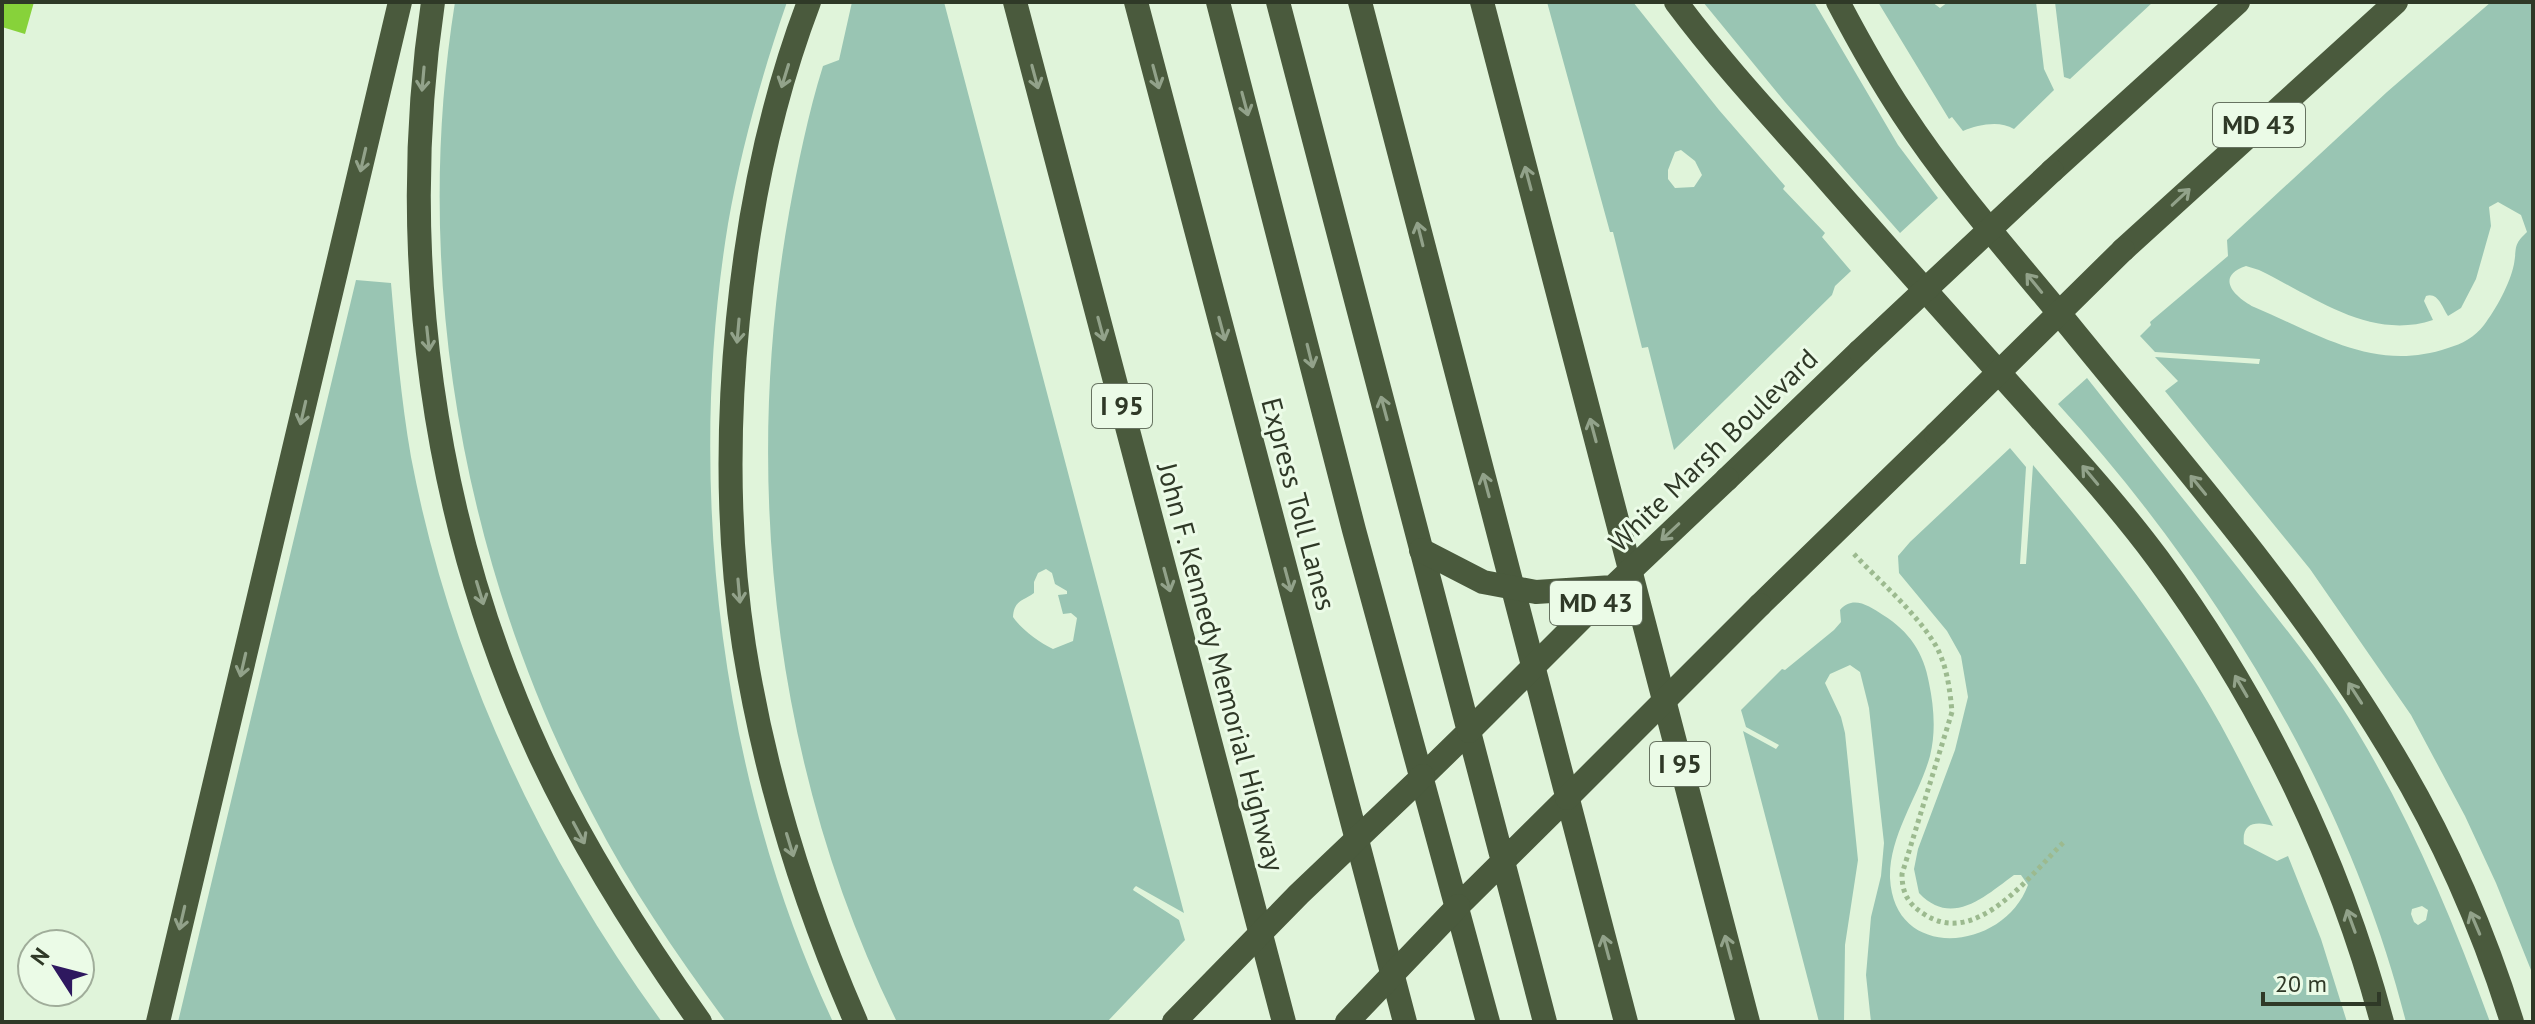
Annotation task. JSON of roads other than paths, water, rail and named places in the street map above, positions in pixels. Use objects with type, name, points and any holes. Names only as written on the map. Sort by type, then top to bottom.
[{"type":"highway","points":[[158,1022],[400,2]]},
{"type":"highway","points":[[433,2],[421,109],[419,230],[432,382],[457,517],[501,661],[539,753],[591,855],[652,953],[700,1022]]},
{"type":"highway","points":[[809,2],[769,137],[746,257],[734,374],[733,514],[744,642],[765,753],[806,899],[856,1022]]},
{"type":"highway","name":"John F. Kennedy Memorial Highway","points":[[1015,2],[1284,1022]]},
{"type":"highway","name":"Express Toll Lanes","points":[[1136,2],[1405,1022]]},
{"type":"highway","points":[[1218,2],[1354,530],[1488,1022]]},
{"type":"highway","points":[[1278,2],[1545,1022]]},
{"type":"highway","points":[[1360,2],[1626,1022]]},
{"type":"highway","name":"I 95","points":[[1482,2],[1748,1022]]},
{"type":"highway","points":[[1676,2],[1775,121],[2086,471],[2159,561],[2224,656],[2304,805],[2351,921],[2382,1022]]},
{"type":"highway","points":[[1838,2],[1903,115],[1950,179],[2226,519],[2341,672],[2386,742],[2423,809],[2484,944],[2512,1022]]},
{"type":"highway","name":"White Marsh Boulevard","points":[[1174,1022],[1299,894],[1613,587],[2052,171],[2238,2]]},
{"type":"highway","name":"MD 43","points":[[1347,1022],[1458,906],[1760,605],[2123,250],[2396,2]]},
{"type":"highway","points":[[1421,550],[1483,582],[1536,592],[1613,587]]}]
